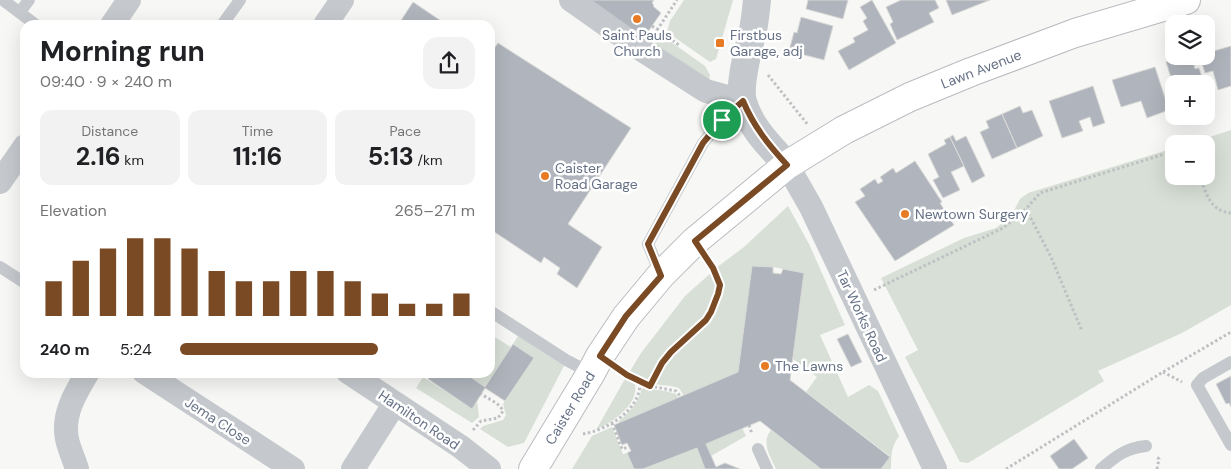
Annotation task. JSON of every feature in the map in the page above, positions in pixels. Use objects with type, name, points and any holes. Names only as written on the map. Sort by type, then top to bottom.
[{"type":"main road","name":"Lawn Avenue","points":[[787,165],[844,130],[910,97],[1076,33],[1186,0]]},
{"type":"main road","name":"Caister Road","points":[[533,469],[626,316],[695,241],[787,165]]},
{"type":"street","points":[[115,20],[129,0]]},
{"type":"street","points":[[328,20],[342,0]]},
{"type":"street","points":[[570,0],[642,50],[706,91],[743,101]]},
{"type":"street","points":[[757,0],[742,86],[743,101],[751,119],[763,138],[787,165]]},
{"type":"street","points":[[0,182],[17,154]]},
{"type":"street","name":"Tar Works Road","points":[[787,165],[812,207],[854,300],[936,469]]},
{"type":"street","points":[[77,469],[67,438],[67,415],[76,392],[84,378]]},
{"type":"street","name":"Jema Close","points":[[153,378],[293,469]]},
{"type":"street","name":"Hamilton Road","points":[[357,378],[461,447],[489,469]]},
{"type":"street","points":[[353,469],[395,403]]},
{"type":"lane","points":[[4,0],[30,20]]},
{"type":"lane","points":[[20,12],[29,0]]},
{"type":"lane","points":[[226,20],[240,0]]},
{"type":"lane","points":[[661,276],[648,244],[703,143],[722,120],[743,101]]},
{"type":"lane","points":[[0,267],[20,280]]},
{"type":"lane","points":[[495,314],[566,360],[596,365]]},
{"type":"lane","points":[[1231,362],[1203,378],[1197,386],[1231,445]]},
{"type":"lane","points":[[1100,469],[1132,447],[1146,446]]},
{"type":"lane","points":[[758,449],[766,469]]},
{"type":"path","points":[[655,28],[677,0]]},
{"type":"path","points":[[766,73],[809,126]]},
{"type":"path","points":[[854,300],[1004,228],[1026,209],[1040,193],[1165,154]]},
{"type":"path","points":[[1203,185],[1213,207],[1223,212],[1231,213]]},
{"type":"path","points":[[1026,209],[1051,257],[1082,331]]},
{"type":"path","points":[[650,386],[662,363],[671,352],[706,320],[718,294],[720,285],[713,268],[695,241]]},
{"type":"path","points":[[1006,469],[1231,332]]},
{"type":"path","points":[[596,365],[650,386],[676,390],[681,396]]},
{"type":"path","points":[[551,439],[592,433],[612,423],[630,408],[640,389],[640,382]]},
{"type":"path","points":[[461,447],[476,425],[481,421],[498,418],[503,412],[498,404],[491,402],[481,394]]},
{"type":"path","points":[[612,423],[622,449],[629,447]]},
{"type":"shaded area","points":[[684,0],[733,0],[716,59],[710,62],[667,32],[670,21]]},
{"type":"shaded area","points":[[664,37],[705,66],[710,75],[709,80],[653,46],[657,40]]},
{"type":"shaded area","points":[[1231,130],[1231,305],[1182,333],[1098,371],[1104,381],[968,463],[960,462],[905,357],[918,350],[881,278],[964,238],[996,228],[1011,216],[1020,199],[1028,193],[1165,151],[1165,185],[1215,185],[1215,135]]},
{"type":"shaded area","points":[[788,206],[809,244],[845,325],[820,335],[848,397],[869,385],[878,391],[899,436],[892,452],[891,469],[881,469],[890,456],[806,392],[817,377],[793,359],[804,273],[773,267],[752,266],[738,372],[684,396],[679,388],[653,384],[667,362],[709,322],[724,286],[716,268],[744,247]]},
{"type":"shaded area","points":[[712,272],[717,286],[706,315],[664,356],[648,382],[629,373],[641,353],[685,296]]},
{"type":"shaded area","points":[[518,336],[564,366],[524,443],[508,447],[480,429],[483,426],[503,420],[506,415],[503,404],[534,358],[513,344]]},
{"type":"shaded area","points":[[495,337],[511,347],[495,372]]},
{"type":"shaded area","points":[[626,377],[634,381],[634,397],[618,417],[596,430]]},
{"type":"shaded area","points":[[422,378],[425,378],[471,408],[477,400],[479,417],[472,423],[416,388]]},
{"type":"shaded area","points":[[471,378],[491,378],[485,387]]},
{"type":"shaded area","points":[[642,388],[676,394],[678,398],[619,423],[636,403]]},
{"type":"shaded area","points":[[612,427],[623,454],[627,453],[634,469],[572,469],[592,436]]},
{"type":"shaded area","points":[[742,428],[746,436],[711,456],[706,444]]},
{"type":"shaded area","points":[[771,430],[821,469],[776,469],[769,454],[767,444],[768,435]]},
{"type":"shaded area","points":[[697,448],[705,469],[643,469]]},
{"type":"building","name":"Saint Pauls Church","points":[[589,0],[654,0],[653,6],[661,13],[645,36],[636,30],[634,32]]},
{"type":"building","points":[[808,0],[848,0],[843,19],[806,9]]},
{"type":"building","points":[[872,0],[896,43],[849,70],[838,51],[855,42],[853,38],[868,30],[863,21],[867,18],[860,7]]},
{"type":"building","points":[[901,0],[935,0],[939,8],[929,13],[934,22],[897,40],[890,24],[893,22],[886,7]]},
{"type":"building","points":[[946,0],[990,0],[952,15]]},
{"type":"building","points":[[413,2],[440,20],[401,20]]},
{"type":"building","points":[[801,17],[833,26],[824,60],[789,51],[794,32],[797,33]]},
{"type":"building","name":"Caister Road Garage","points":[[498,43],[631,128],[568,224],[602,247],[577,288],[557,274],[560,268],[544,257],[541,263],[495,232],[495,47]]},
{"type":"building","points":[[1231,46],[1231,86],[1218,90],[1213,71],[1205,73],[1203,65],[1215,65],[1215,51]]},
{"type":"building","points":[[1167,65],[1194,65],[1195,69],[1199,68],[1201,75],[1170,75]]},
{"type":"building","points":[[1155,67],[1165,98],[1165,111],[1147,118],[1141,101],[1121,107],[1112,80]]},
{"type":"building","points":[[1093,86],[1105,123],[1093,127],[1090,117],[1079,121],[1083,131],[1062,138],[1049,101]]},
{"type":"building","points":[[1020,106],[1023,113],[1032,110],[1043,136],[1017,148],[1002,114]]},
{"type":"building","points":[[1002,114],[1017,148],[992,159],[980,132],[989,128],[986,121]]},
{"type":"building","points":[[953,135],[956,141],[966,136],[985,176],[972,183],[950,137]]},
{"type":"building","points":[[950,137],[964,166],[951,172],[960,190],[943,198],[933,180],[939,177],[928,154],[946,144],[944,140]]},
{"type":"building","name":"Newtown Surgery","points":[[915,161],[942,202],[940,203],[954,225],[895,261],[855,202],[865,196],[860,189],[875,179],[878,184],[883,181],[880,177],[893,168],[896,173]]},
{"type":"building","name":"The Lawns","points":[[752,266],[773,267],[773,273],[781,274],[783,269],[804,273],[790,380],[890,457],[881,469],[821,469],[760,421],[706,444],[716,467],[725,463],[740,469],[705,469],[697,448],[643,469],[634,469],[627,453],[631,451],[627,443],[622,445],[614,425],[738,372]]},
{"type":"building","points":[[848,334],[862,362],[851,367],[837,339]]},
{"type":"building","points":[[513,344],[534,358],[505,401],[485,388],[472,409],[428,379],[472,378],[485,387],[491,378],[495,378],[495,372]]},
{"type":"building","points":[[1231,376],[1231,407],[1229,403],[1226,404],[1216,384]]},
{"type":"building","points":[[1074,439],[1088,458],[1072,469],[1059,469],[1050,456]]},
{"type":"place","name":"Saint Pauls Church","points":[[637,19]]},
{"type":"place","name":"Firstbus Garage, adj","points":[[720,43]]},
{"type":"place","name":"Caister Road Garage","points":[[545,176]]},
{"type":"place","name":"Newtown Surgery","points":[[905,214]]},
{"type":"place","name":"The Lawns","points":[[765,366]]},
{"type":"route","points":[[743,101],[751,119],[763,138],[787,165],[695,241],[713,268],[720,285],[718,294],[706,320],[671,352],[662,363],[650,386],[627,375],[600,356],[626,316],[661,276],[648,244],[703,143],[722,120],[743,101]]}]
